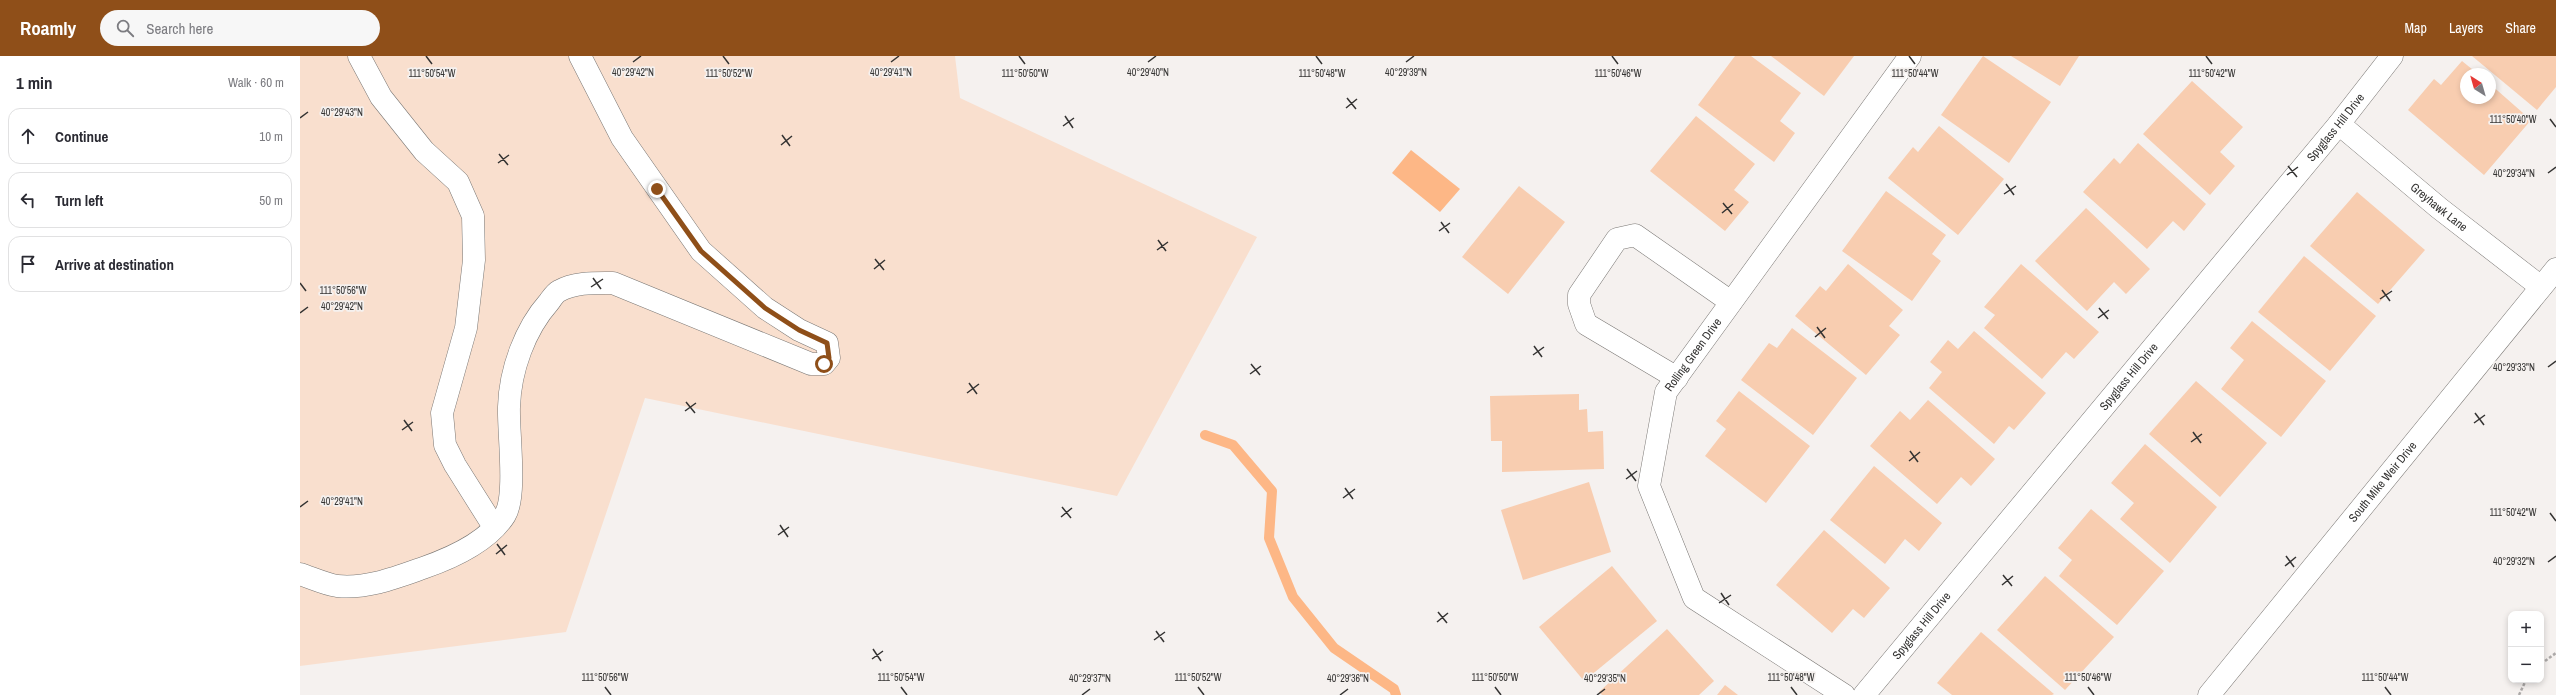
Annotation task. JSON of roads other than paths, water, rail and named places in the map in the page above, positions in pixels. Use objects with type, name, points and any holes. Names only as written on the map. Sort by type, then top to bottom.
[{"type":"street","points":[[359,56],[382,98],[424,151],[458,182],[473,216],[474,260],[466,328],[442,413],[445,445],[455,465],[494,527]]},
{"type":"street","points":[[300,574],[337,586],[380,583],[432,565],[480,542],[506,514],[509,501],[511,433],[509,407],[515,373],[526,334],[538,314],[559,291],[584,283],[612,283],[811,364],[824,364],[829,358],[827,343],[799,330],[765,308],[701,251],[622,138],[580,56]]},
{"type":"street","name":"Rolling Green Drive","points":[[1844,695],[1694,598],[1649,486],[1666,392],[1910,56]]},
{"type":"street","name":"Spyglass Hill Drive","points":[[1864,695],[2339,124],[2392,56]]},
{"type":"street","name":"Greyhawk Lane","points":[[2339,124],[2439,208],[2541,287]]},
{"type":"street","points":[[1677,378],[1586,324],[1579,304],[1580,295],[1617,239],[1635,235],[1731,302]]},
{"type":"street","name":"South Mike Weir Drive","points":[[2209,695],[2556,269]]},
{"type":"waterway","points":[[1205,435],[1233,445],[1272,491],[1269,538],[1293,597],[1334,648],[1394,689],[1396,695]]}]
